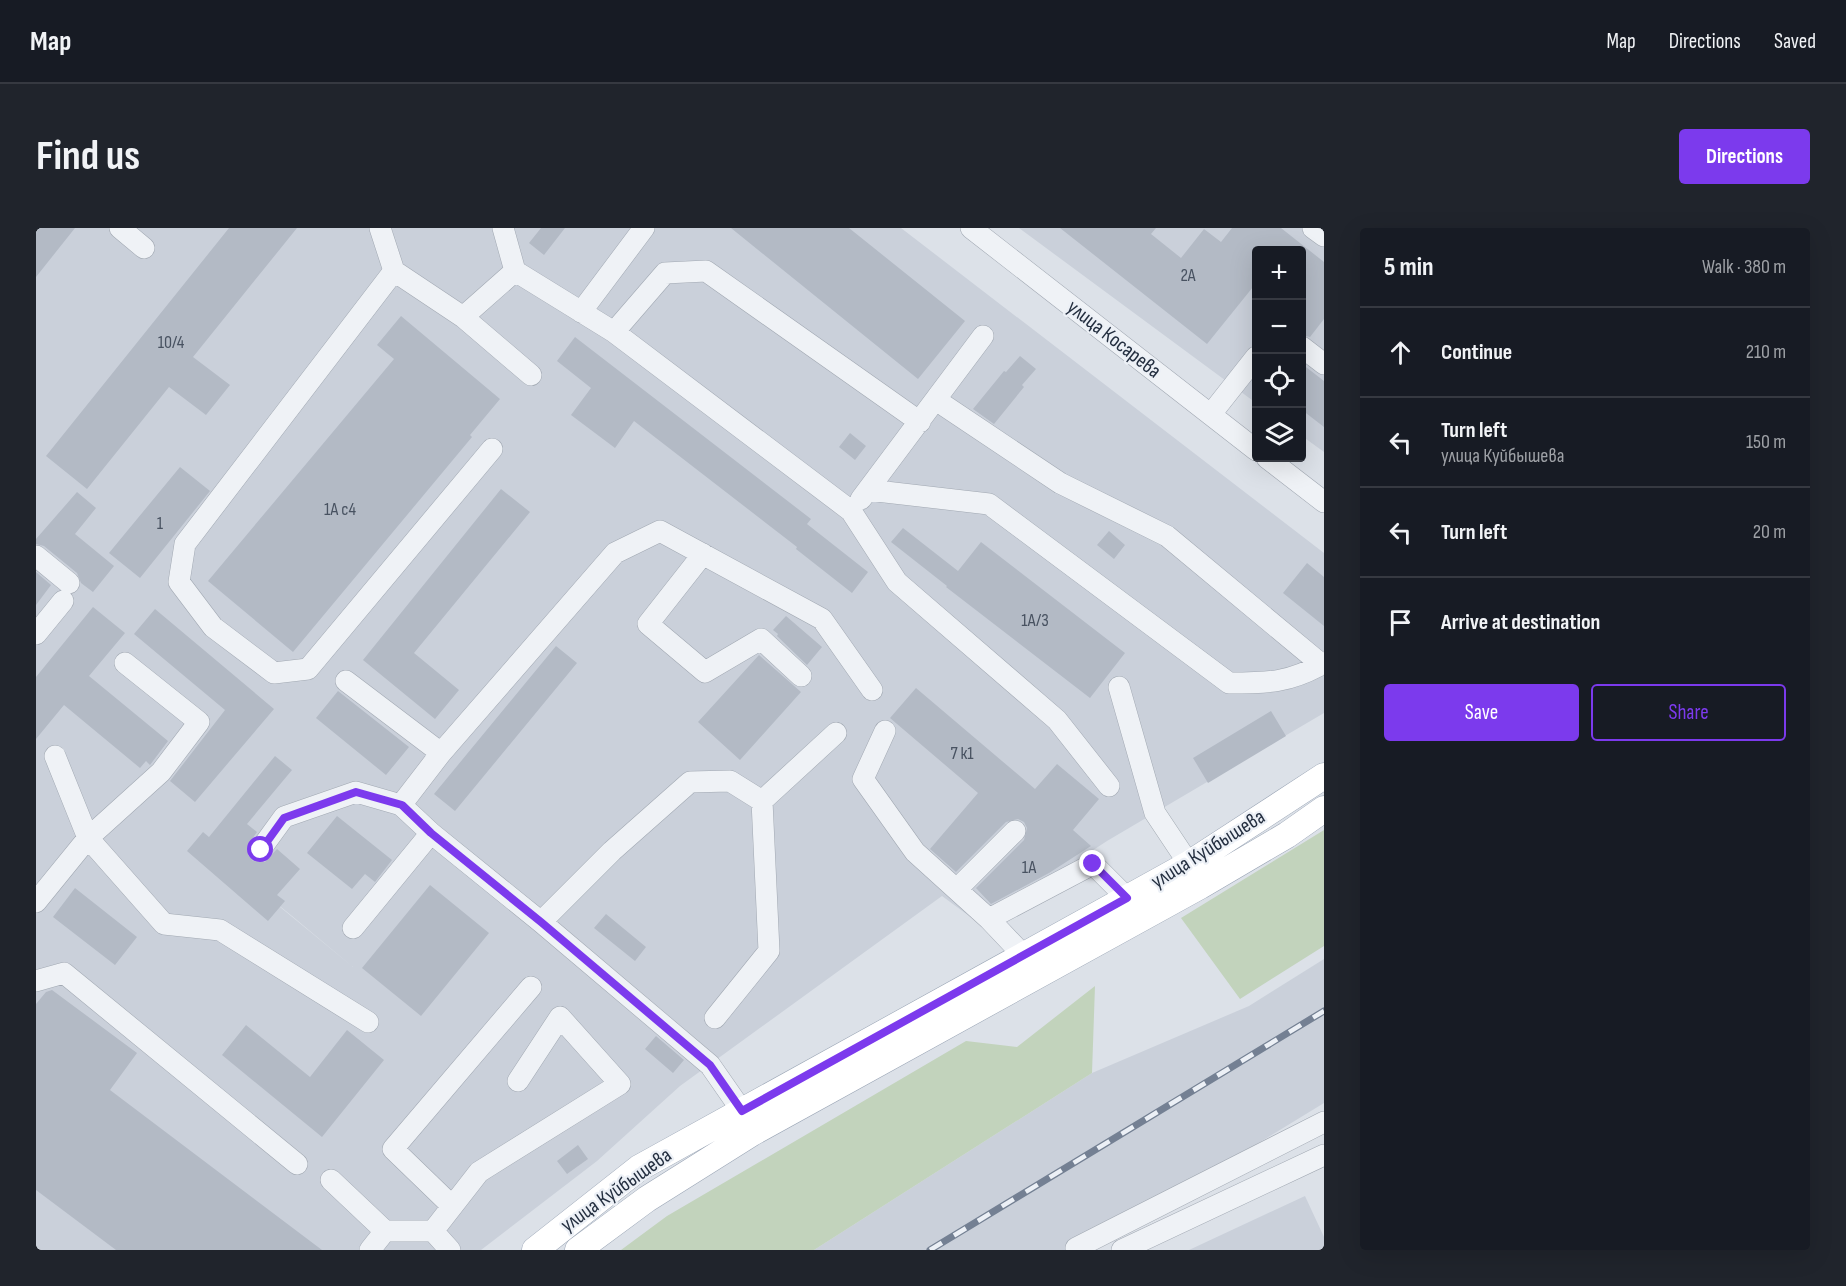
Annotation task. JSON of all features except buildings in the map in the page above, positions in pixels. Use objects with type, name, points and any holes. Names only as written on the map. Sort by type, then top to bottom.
[{"type":"main road","name":"улица Куйбышева","points":[[578,1250],[747,1122],[1024,956],[1189,864],[1324,776]]},
{"type":"main road","name":"улица Куйбышева","points":[[535,1250],[639,1168],[747,1122],[1200,886],[1287,835],[1324,809]]},
{"type":"street","points":[[120,228],[144,248]]},
{"type":"street","points":[[380,228],[394,271],[463,317],[531,375]]},
{"type":"street","points":[[503,228],[515,272],[614,332],[851,511],[897,582],[1057,720],[1109,786]]},
{"type":"street","points":[[580,312],[644,228]]},
{"type":"street","name":"улица Косарева","points":[[970,228],[1252,446]]},
{"type":"street","points":[[1313,228],[1324,236]]},
{"type":"street","points":[[394,271],[185,544],[179,582],[213,627],[274,673],[308,669],[492,449]]},
{"type":"street","points":[[614,332],[664,273],[706,271],[920,422]]},
{"type":"street","points":[[463,317],[515,272]]},
{"type":"street","points":[[851,511],[920,422],[982,336]]},
{"type":"street","points":[[1306,350],[1324,364]]},
{"type":"street","points":[[1211,414],[1252,363]]},
{"type":"street","points":[[868,490],[989,504],[1229,683],[1268,683],[1304,675],[1323,664],[1167,536],[1060,483],[936,400]]},
{"type":"street","points":[[1272,462],[1324,502]]},
{"type":"street","points":[[402,805],[441,753],[615,553],[660,531],[822,619],[872,690]]},
{"type":"street","points":[[703,554],[648,624],[705,672],[761,639],[801,676]]},
{"type":"street","points":[[36,556],[66,592],[36,634]]},
{"type":"street","points":[[36,902],[88,838],[161,772],[199,723],[125,663]]},
{"type":"street","points":[[346,681],[441,753]]},
{"type":"street","points":[[1119,687],[1155,813],[1189,864]]},
{"type":"street","points":[[885,731],[863,778],[915,852],[957,889],[1024,956]]},
{"type":"street","points":[[762,801],[836,733]]},
{"type":"street","points":[[56,756],[88,838],[164,924],[220,930],[368,1022]]},
{"type":"street","points":[[541,922],[612,851],[690,782],[730,781],[762,801]]},
{"type":"street","points":[[261,850],[284,818],[356,792],[402,805],[431,833],[541,922],[710,1065],[747,1122]]},
{"type":"street","points":[[714,1018],[769,951],[762,801]]},
{"type":"street","points":[[957,889],[1015,831]]},
{"type":"street","points":[[353,928],[431,833]]},
{"type":"street","points":[[989,920],[1093,864],[1127,898]]},
{"type":"street","points":[[36,981],[64,973],[297,1164]]},
{"type":"street","points":[[452,1206],[393,1149],[531,987]]},
{"type":"street","points":[[432,1231],[479,1172],[620,1084],[560,1017],[518,1082]]},
{"type":"street","points":[[1077,1250],[1076,1248],[1324,1122]]},
{"type":"street","points":[[1122,1250],[1324,1155]]},
{"type":"street","points":[[331,1180],[385,1231],[432,1231],[450,1250]]},
{"type":"street","points":[[370,1250],[385,1231]]},
{"type":"shaded area","points":[[36,228],[901,228],[1324,553],[1324,713],[1107,841],[980,924],[942,896],[680,1086],[597,1161],[481,1250],[36,1250]],"holes":[[[245,878],[292,916],[353,967]]]},
{"type":"shaded area","points":[[1019,228],[1324,228],[1324,452],[1306,439],[1306,246],[1252,246],[1252,400]]},
{"type":"shaded area","points":[[1324,959],[1324,1103],[1083,1250],[814,1250],[1092,1073],[1249,1006]]},
{"type":"shaded area","points":[[1305,1196],[1324,1237],[1324,1250],[1189,1250]]},
{"type":"green space","points":[[1324,830],[1324,946],[1240,999],[1181,918]]},
{"type":"green space","points":[[1095,986],[1092,1073],[814,1250],[621,1250],[667,1216],[966,1041],[1017,1047]]},
{"type":"railway","points":[[930,1250],[1324,1011]]},
{"type":"route","points":[[261,850],[284,818],[356,792],[402,805],[431,833],[541,922],[710,1065],[742,1111],[1127,898],[1093,864]]}]
